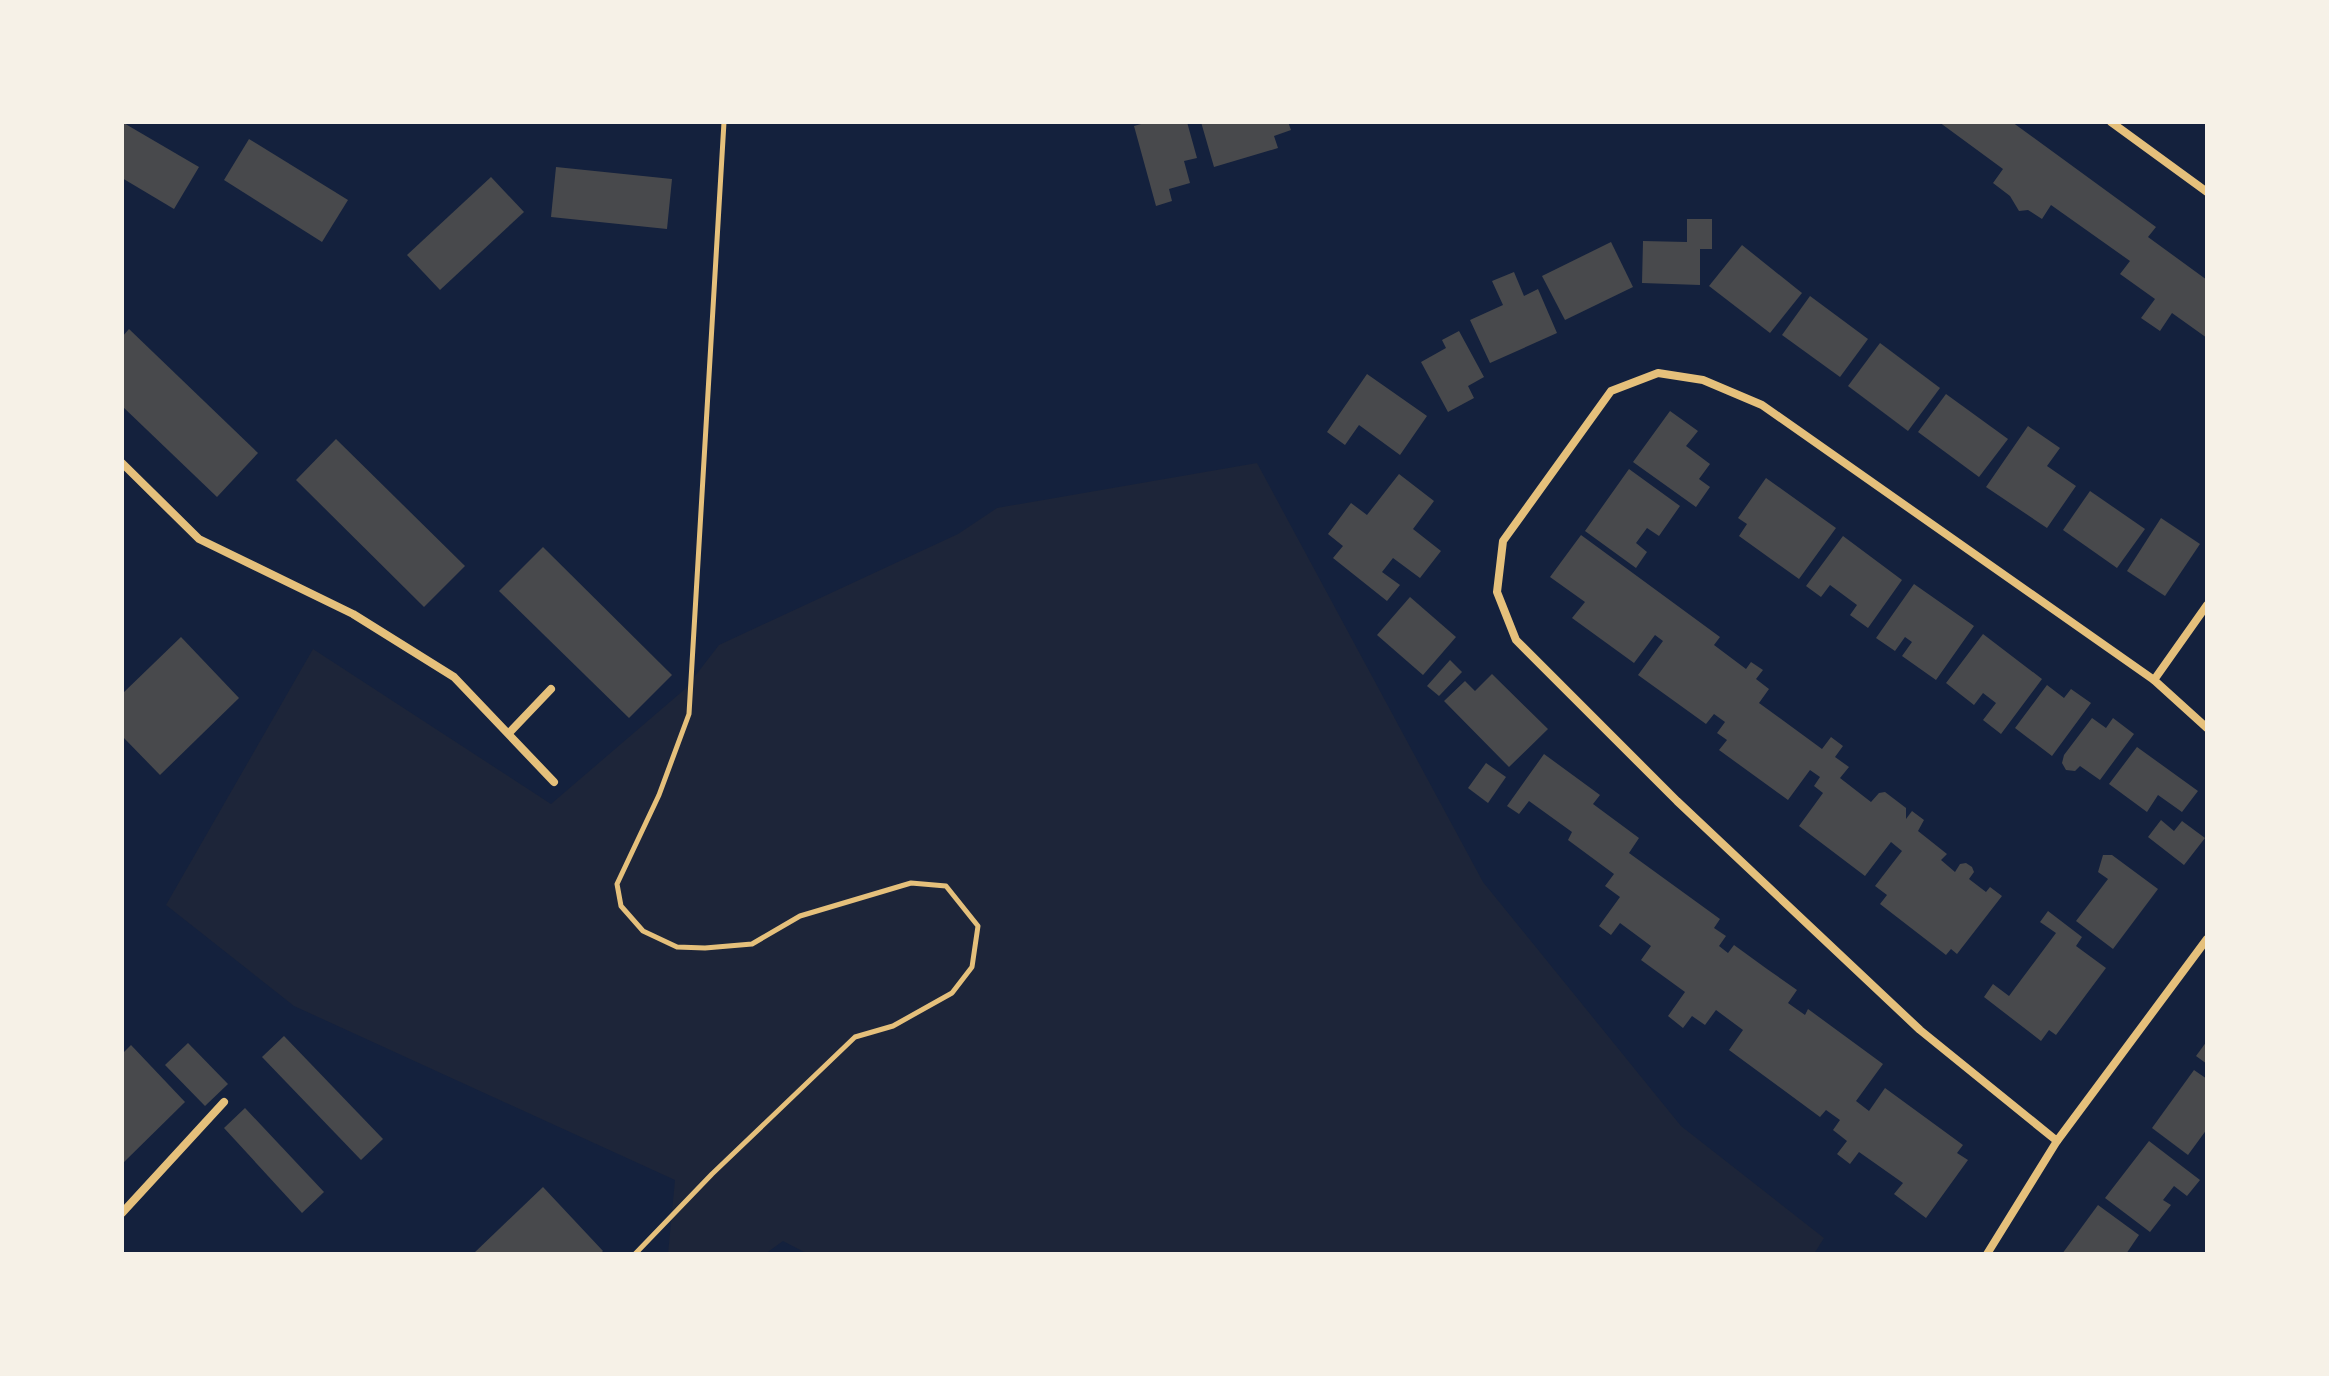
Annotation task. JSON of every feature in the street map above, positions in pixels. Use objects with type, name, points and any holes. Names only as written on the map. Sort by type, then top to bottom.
[{"type":"street","points":[[2111,122],[2207,192]]},
{"type":"street","points":[[2057,1141],[1920,1030],[1677,801],[1516,640],[1497,592],[1503,541],[1611,391],[1658,373],[1703,380],[1762,405],[2154,680],[2207,728]]},
{"type":"street","points":[[122,463],[199,539],[353,614],[454,677],[554,782]]},
{"type":"street","points":[[2154,680],[2207,605]]},
{"type":"street","points":[[509,733],[551,689]]},
{"type":"street","points":[[1987,1254],[2057,1141],[2207,939]]},
{"type":"street","points":[[122,1213],[224,1102]]},
{"type":"path","points":[[635,1254],[712,1174],[855,1037],[893,1026],[952,993],[972,967],[978,926],[946,886],[911,883],[800,916],[752,944],[705,948],[677,947],[643,931],[621,906],[617,884],[659,795],[689,714],[724,122]]},
{"type":"shaded area","points":[[1257,463],[1483,882],[1681,1126],[1824,1238],[1814,1254],[808,1254],[783,1241],[765,1254],[668,1254],[675,1180],[294,1006],[166,905],[313,649],[551,804],[685,689],[719,645],[958,534],[997,508]]},
{"type":"building","points":[[122,122],[199,167],[174,209],[122,178]]},
{"type":"building","points":[[1148,122],[1187,122],[1197,158],[1184,161],[1190,183],[1169,189],[1172,201],[1156,206],[1134,126]]},
{"type":"building","points":[[1201,122],[1288,122],[1291,130],[1274,136],[1278,148],[1214,167]]},
{"type":"building","points":[[1939,122],[2012,122],[2156,227],[2148,237],[2207,280],[2207,338],[2172,313],[2160,331],[2141,318],[2155,299],[2120,274],[2130,261],[2051,205],[2042,219],[2028,210],[2019,211],[2010,196],[1993,183],[2003,169]]},
{"type":"building","points":[[249,139],[348,200],[322,242],[224,180]]},
{"type":"building","points":[[556,167],[672,179],[667,229],[551,217]]},
{"type":"building","points":[[491,177],[524,212],[440,290],[407,255]]},
{"type":"building","points":[[1687,219],[1712,219],[1712,249],[1700,249],[1700,285],[1642,283],[1643,241],[1687,242]]},
{"type":"building","points":[[1611,242],[1633,287],[1565,320],[1542,276]]},
{"type":"building","points":[[1742,245],[1802,293],[1770,333],[1709,286]]},
{"type":"building","points":[[1514,272],[1524,296],[1538,289],[1557,333],[1490,363],[1470,320],[1503,305],[1492,281]]},
{"type":"building","points":[[1810,296],[1868,339],[1840,377],[1782,335]]},
{"type":"building","points":[[129,329],[258,453],[217,497],[122,406],[122,337]]},
{"type":"building","points":[[1459,331],[1484,377],[1468,386],[1474,398],[1448,412],[1421,362],[1446,348],[1442,340]]},
{"type":"building","points":[[1880,343],[1940,388],[1908,431],[1848,386]]},
{"type":"building","points":[[1367,374],[1427,416],[1400,455],[1359,425],[1345,445],[1327,432]]},
{"type":"building","points":[[1946,394],[2008,439],[1979,477],[1918,432]]},
{"type":"building","points":[[1670,411],[1698,431],[1686,446],[1710,464],[1699,479],[1710,487],[1696,507],[1633,462]]},
{"type":"building","points":[[2028,426],[2060,448],[2047,466],[2076,486],[2047,528],[1986,487]]},
{"type":"building","points":[[336,439],[465,566],[424,607],[296,480]]},
{"type":"building","points":[[1629,469],[1680,506],[1659,536],[1647,528],[1636,543],[1647,552],[1636,568],[1585,531]]},
{"type":"building","points":[[1399,474],[1434,501],[1413,529],[1441,551],[1420,578],[1393,558],[1382,572],[1400,585],[1387,601],[1333,558],[1343,546],[1328,534],[1351,503],[1367,515]]},
{"type":"building","points":[[1766,478],[1836,528],[1799,579],[1739,536],[1747,524],[1738,518]]},
{"type":"building","points":[[2090,491],[2145,529],[2117,568],[2063,530]]},
{"type":"building","points":[[2161,518],[2200,544],[2165,596],[2127,571]]},
{"type":"building","points":[[1581,535],[1720,637],[1714,645],[1746,669],[1751,662],[1763,670],[1756,679],[1769,689],[1759,703],[1822,749],[1831,737],[1843,746],[1835,757],[1849,767],[1840,778],[1871,802],[1879,793],[1885,792],[1906,808],[1906,819],[1912,811],[1924,820],[1918,831],[1947,854],[1941,860],[1955,872],[1960,864],[1966,863],[1974,872],[1969,879],[1986,892],[1990,887],[2002,896],[1957,954],[1951,949],[1946,955],[1880,904],[1887,895],[1875,886],[1902,851],[1891,842],[1865,876],[1799,826],[1823,793],[1814,786],[1820,777],[1810,770],[1788,800],[1719,750],[1727,740],[1717,733],[1725,722],[1714,714],[1706,724],[1638,675],[1663,641],[1655,635],[1634,663],[1572,618],[1585,602],[1550,577]]},
{"type":"building","points":[[1843,536],[1902,580],[1868,628],[1850,615],[1857,605],[1830,585],[1821,597],[1806,586]]},
{"type":"building","points":[[543,547],[672,675],[629,718],[499,591]]},
{"type":"building","points":[[1914,584],[1974,626],[1936,680],[1902,656],[1912,642],[1905,637],[1895,651],[1876,638]]},
{"type":"building","points":[[1410,597],[1456,637],[1423,675],[1377,635]]},
{"type":"building","points":[[1983,634],[2042,679],[2001,734],[1983,720],[1996,703],[1983,693],[1974,705],[1946,683]]},
{"type":"building","points":[[181,637],[239,698],[160,775],[122,736],[122,694]]},
{"type":"building","points":[[1450,660],[1462,672],[1439,696],[1427,686]]},
{"type":"building","points":[[1492,674],[1548,729],[1509,767],[1444,701],[1465,681],[1475,691]]},
{"type":"building","points":[[2047,685],[2064,698],[2071,689],[2091,703],[2052,756],[2015,728]]},
{"type":"building","points":[[2092,718],[2106,728],[2113,718],[2134,734],[2100,780],[2080,766],[2075,771],[2066,770],[2062,763],[2064,755]]},
{"type":"building","points":[[2137,747],[2198,791],[2182,812],[2158,795],[2147,812],[2109,784]]},
{"type":"building","points":[[1544,754],[1600,795],[1593,804],[1639,838],[1629,853],[1720,919],[1714,928],[1726,936],[1719,946],[1728,953],[1734,945],[1797,990],[1788,1003],[1805,1015],[1808,1009],[1883,1064],[1856,1101],[1869,1111],[1885,1088],[1963,1145],[1957,1153],[1968,1160],[1926,1218],[1894,1194],[1903,1183],[1859,1152],[1850,1164],[1837,1154],[1847,1141],[1833,1130],[1840,1120],[1826,1110],[1820,1117],[1729,1050],[1743,1030],[1716,1010],[1705,1025],[1692,1016],[1683,1028],[1668,1016],[1685,992],[1641,960],[1651,946],[1620,923],[1611,935],[1599,926],[1620,897],[1605,886],[1614,874],[1568,840],[1572,832],[1529,801],[1519,814],[1507,806]]},
{"type":"building","points":[[1486,763],[1506,777],[1488,803],[1468,788]]},
{"type":"building","points":[[2161,820],[2174,831],[2182,821],[2205,838],[2184,865],[2148,837]]},
{"type":"building","points":[[2103,855],[2112,855],[2158,889],[2113,949],[2076,921],[2108,879],[2098,872]]},
{"type":"building","points":[[2048,911],[2082,937],[2076,946],[2106,968],[2056,1035],[2049,1030],[2041,1041],[1984,997],[1993,984],[2009,996],[2056,933],[2040,922]]},
{"type":"building","points":[[284,1036],[383,1139],[361,1160],[262,1057]]},
{"type":"building","points":[[2207,1041],[2207,1064],[2196,1056]]},
{"type":"building","points":[[188,1043],[228,1084],[205,1106],[165,1065]]},
{"type":"building","points":[[131,1045],[185,1102],[122,1164],[122,1054]]},
{"type":"building","points":[[2194,1070],[2207,1079],[2207,1129],[2188,1155],[2152,1128]]},
{"type":"building","points":[[245,1108],[324,1192],[302,1213],[224,1128]]},
{"type":"building","points":[[2149,1141],[2200,1180],[2187,1196],[2174,1186],[2163,1200],[2171,1205],[2150,1232],[2105,1198]]},
{"type":"building","points":[[543,1187],[603,1251],[600,1254],[473,1254]]},
{"type":"building","points":[[2098,1205],[2139,1235],[2126,1254],[2062,1254]]}]
